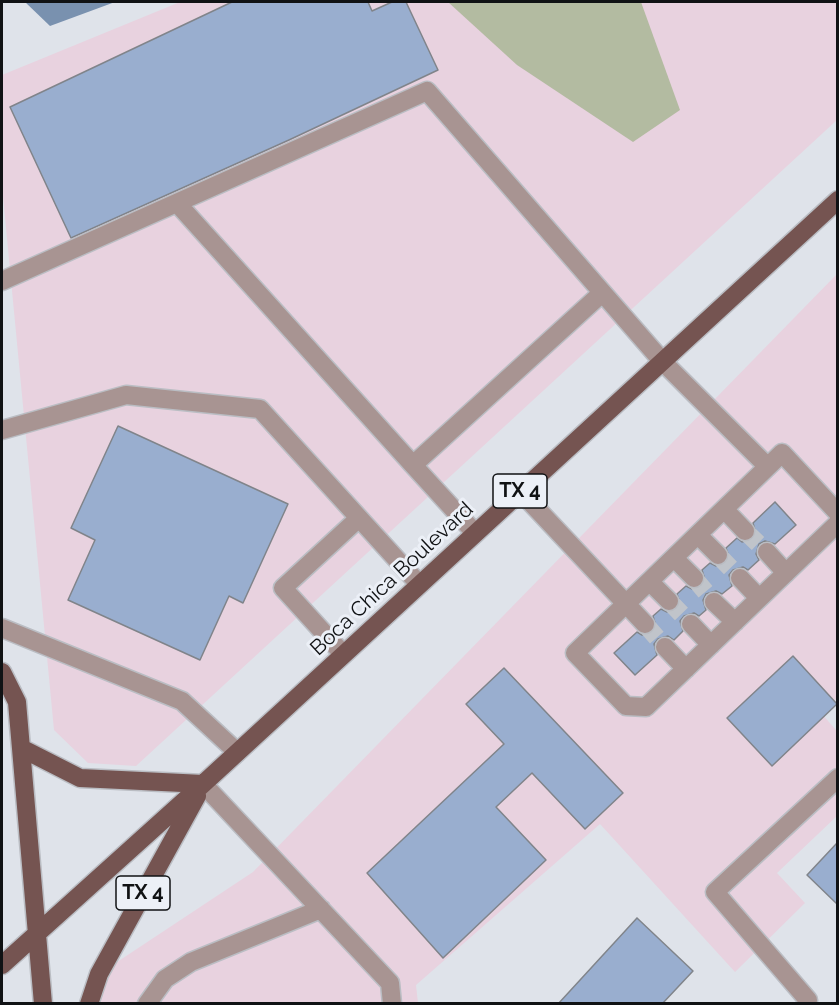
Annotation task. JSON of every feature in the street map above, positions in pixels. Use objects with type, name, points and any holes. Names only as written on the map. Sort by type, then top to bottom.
[{"type":"main road","name":"Boca Chica Boulevard","points":[[2,965],[203,784],[837,200]]},
{"type":"main road","points":[[2,672],[17,702],[43,1004]]},
{"type":"main road","points":[[21,748],[80,778],[203,784]]},
{"type":"main road","name":"TX 4","points":[[88,1004],[99,974],[203,784]]},
{"type":"lane","points":[[2,281],[427,91],[662,361],[767,466]]},
{"type":"lane","points":[[177,203],[475,533]]},
{"type":"lane","points":[[414,465],[602,293]]},
{"type":"lane","points":[[2,430],[126,395],[260,409],[419,584]]},
{"type":"lane","points":[[837,513],[782,453],[575,653],[626,706],[646,707],[837,523]]},
{"type":"lane","points":[[520,491],[645,624]]},
{"type":"lane","points":[[724,509],[745,531]]},
{"type":"lane","points":[[343,654],[283,588],[359,518]]},
{"type":"lane","points":[[698,535],[718,555]]},
{"type":"lane","points":[[767,552],[786,573]]},
{"type":"lane","points":[[674,558],[694,578]]},
{"type":"lane","points":[[740,578],[759,598]]},
{"type":"lane","points":[[650,582],[669,601]]},
{"type":"lane","points":[[714,602],[735,622]]},
{"type":"lane","points":[[691,624],[711,645]]},
{"type":"lane","points":[[2,628],[182,701],[237,752]]},
{"type":"lane","points":[[665,647],[686,669]]},
{"type":"lane","points":[[806,1002],[715,892],[837,778]]},
{"type":"lane","points":[[203,784],[390,983],[392,1004]]},
{"type":"lane","points":[[147,1004],[165,979],[191,962],[321,909]]},
{"type":"shaded area","points":[[180,2],[837,2],[837,120],[136,766],[88,763],[54,730],[2,186],[2,75]]},
{"type":"shaded area","points":[[837,274],[838,697],[821,713],[837,731],[837,816],[777,873],[805,903],[735,972],[600,824],[416,985],[418,1003],[97,1004],[99,974],[253,872]]},
{"type":"green space","points":[[448,2],[641,2],[680,110],[633,142],[517,65]]},
{"type":"water","points":[[25,2],[115,2],[50,26]]},
{"type":"building","points":[[232,2],[368,2],[372,11],[392,2],[406,2],[438,70],[71,238],[10,107]]},
{"type":"building","points":[[118,426],[288,504],[243,603],[229,596],[200,660],[68,600],[95,540],[71,528]]},
{"type":"building","points":[[775,502],[796,525],[775,544],[765,541],[759,544],[756,554],[759,560],[748,570],[743,567],[733,570],[729,575],[732,586],[722,594],[716,591],[706,594],[703,600],[706,610],[699,616],[694,613],[684,616],[680,621],[683,631],[674,640],[668,636],[658,639],[654,644],[657,655],[635,675],[614,653],[637,632],[642,635],[652,633],[656,627],[653,616],[661,609],[667,612],[676,609],[680,603],[677,594],[686,586],[692,589],[701,586],[705,580],[702,570],[710,563],[716,566],[725,563],[729,557],[726,548],[737,538],[742,542],[752,539],[756,534],[753,523]]},
{"type":"building","points":[[793,656],[837,704],[772,766],[727,718]]},
{"type":"building","points":[[504,668],[623,793],[585,829],[532,773],[496,807],[546,860],[443,958],[367,873],[504,744],[466,704]]},
{"type":"building","points":[[837,843],[837,904],[807,875]]},
{"type":"building","points":[[637,918],[693,971],[662,1004],[558,1004]]},
{"type":"tunnel","points":[[745,531],[767,552]]},
{"type":"tunnel","points":[[718,555],[740,578]]},
{"type":"tunnel","points":[[694,578],[714,602]]},
{"type":"tunnel","points":[[669,601],[691,624]]},
{"type":"tunnel","points":[[645,624],[665,647]]}]
